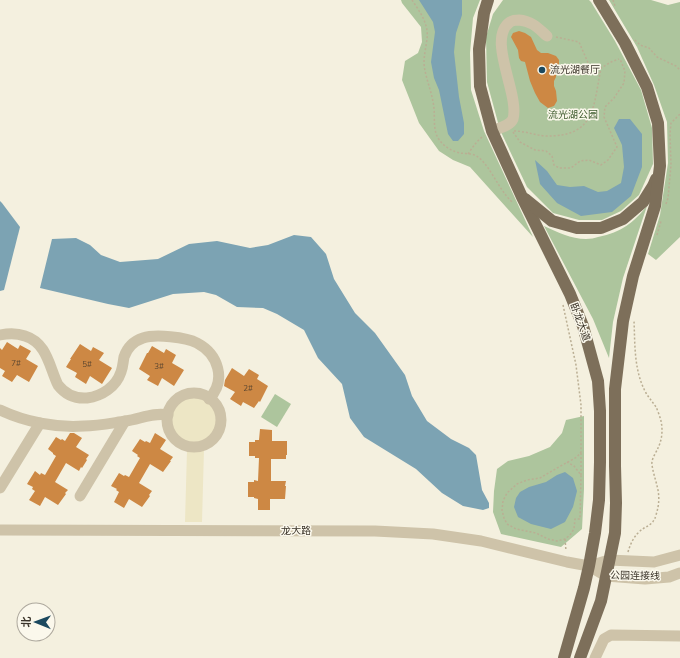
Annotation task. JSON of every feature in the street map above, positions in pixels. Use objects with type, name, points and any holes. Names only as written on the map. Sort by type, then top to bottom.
[{"type":"main road","name":"卧龙大道","points":[[488,0],[484,13],[479,49],[480,86],[492,131],[519,201],[566,287],[583,326],[598,380],[600,411],[600,477],[595,532],[581,601],[564,658]]},
{"type":"main road","points":[[484,13],[493,0]]},
{"type":"main road","points":[[580,658],[601,601],[614,533],[616,503],[615,389],[623,328],[633,276],[655,206],[660,166],[658,124],[647,87],[625,43],[599,0]]},
{"type":"main road","points":[[519,201],[552,221],[577,228],[601,228],[623,219],[643,202],[653,186],[660,166]]},
{"type":"street","points":[[492,131],[507,126],[512,120],[514,110],[501,46],[502,32],[506,25],[513,20],[522,20],[531,23],[547,36]]},
{"type":"street","points":[[0,335],[10,333],[23,335],[34,339],[41,346],[46,355],[58,385],[64,392],[77,398],[96,396],[113,386],[122,371],[126,353],[137,340],[153,337],[191,340],[207,350],[218,368],[218,384],[214,394],[209,399]]},
{"type":"street","points":[[200,394],[209,399],[218,408],[220,413],[220,424],[217,434],[209,442],[204,445],[194,447],[183,445],[174,438],[169,428],[168,415],[175,402],[184,396],[200,394]]},
{"type":"street","points":[[0,410],[40,423],[59,426],[83,426],[125,421],[158,414],[168,415]]},
{"type":"street","points":[[80,496],[125,421]]},
{"type":"street","points":[[0,488],[40,423]]},
{"type":"street","name":"龙大路","points":[[0,530],[375,531],[425,533],[481,541],[589,566]]},
{"type":"street","name":"公园连接线","points":[[589,566],[609,560],[654,562],[680,555]]},
{"type":"street","name":"公园连接线","points":[[589,566],[606,576],[645,579],[669,577],[680,573]]},
{"type":"street","points":[[595,658],[604,639],[611,635],[680,636]]},
{"type":"path","points":[[412,0],[424,19],[427,29],[424,62],[426,76],[434,103],[437,136],[442,144],[451,150],[478,157],[484,163],[505,194],[519,201]]},
{"type":"path","points":[[613,0],[617,10]]},
{"type":"path","points":[[547,36],[578,42],[589,66],[600,74]]},
{"type":"path","points":[[632,37],[640,45],[649,48],[657,56],[676,66],[680,70]]},
{"type":"path","points":[[620,59],[625,71],[624,83],[614,98],[605,107],[604,117],[617,147],[608,160],[600,165],[589,160],[580,162],[571,168],[559,168],[554,165],[552,156],[546,151],[535,150],[520,142],[512,131],[522,131],[543,136],[555,136],[574,132],[584,125],[591,114],[596,100],[600,74],[601,68],[620,59]]},
{"type":"path","points":[[666,205],[671,165],[671,124],[680,114]]},
{"type":"path","points":[[468,154],[480,138],[492,131]]},
{"type":"path","points":[[657,235],[662,220]]},
{"type":"path","points":[[562,300],[576,365],[581,405],[581,452],[581,475],[580,519],[575,519],[574,529],[565,540],[557,541],[548,539],[536,533],[516,529],[507,524],[502,510],[503,501],[507,493],[517,484],[527,480],[540,478],[577,457],[581,452]]},
{"type":"path","points":[[626,555],[636,534],[643,528],[651,525],[658,511],[659,492],[651,463],[662,436],[661,422],[657,408],[644,390],[638,372],[635,351],[634,318]]},
{"type":"path","points":[[567,462],[574,466],[581,475]]},
{"type":"path","points":[[565,540],[567,562]]},
{"type":"green space","points":[[401,0],[480,0],[473,18],[470,53],[471,90],[484,131],[533,237],[470,167],[453,160],[439,151],[419,123],[402,80],[405,61],[418,53],[422,42],[421,27]]},
{"type":"green space","name":"流光湖公园","points":[[503,0],[589,0],[615,41],[641,90],[652,128],[653,164],[639,195],[621,211],[602,220],[579,220],[553,213],[527,187],[500,130],[487,82],[486,37],[493,14]]},
{"type":"green space","points":[[609,0],[651,0],[668,5],[680,2],[680,237],[656,260],[648,254],[660,215],[668,163],[667,122],[654,85],[637,47]]},
{"type":"green space","points":[[647,206],[623,278],[613,322],[609,358],[593,319],[544,226],[575,238],[594,238],[614,232],[626,226],[632,222]]},
{"type":"green space","points":[[275,394],[291,404],[277,427],[261,417]]},
{"type":"green space","points":[[584,416],[584,489],[582,529],[561,547],[501,534],[493,512],[497,469],[508,461],[529,456],[550,447],[562,433],[566,420]]},
{"type":"shaded area","points":[[189,396],[199,396],[211,403],[218,415],[218,425],[211,437],[199,444],[189,444],[181,440],[174,433],[170,425],[170,415],[174,407],[181,400]]},
{"type":"shaded area","points":[[204,449],[202,522],[185,522],[187,450],[196,451]]},
{"type":"water","points":[[419,0],[462,0],[462,15],[456,33],[454,52],[459,97],[464,123],[464,134],[458,141],[453,141],[448,134],[439,90],[434,78],[431,62],[435,32],[433,22]]},
{"type":"water","points":[[619,119],[630,119],[642,134],[642,167],[631,196],[612,212],[581,216],[557,203],[540,184],[535,160],[547,171],[557,185],[570,187],[584,186],[598,192],[607,191],[621,183],[624,167],[622,145],[614,128]]},
{"type":"water","points":[[0,201],[20,227],[4,290],[0,291]]},
{"type":"water","points":[[294,235],[311,237],[326,254],[334,279],[355,313],[375,333],[405,375],[412,396],[427,421],[451,439],[469,448],[476,455],[482,490],[489,503],[489,508],[483,510],[463,506],[442,493],[416,469],[364,437],[350,418],[342,384],[318,358],[304,330],[277,314],[263,308],[237,307],[216,295],[204,292],[173,294],[129,308],[40,288],[52,239],[76,238],[90,245],[101,255],[120,262],[158,259],[189,244],[217,241],[250,248],[268,245]]},
{"type":"water","points":[[565,472],[573,478],[577,491],[573,507],[565,522],[551,529],[531,524],[518,517],[514,507],[516,498],[520,492],[529,487],[546,482]]},
{"type":"building","name":"流光湖餐厅","points":[[519,31],[531,37],[537,50],[541,53],[548,53],[556,56],[559,60],[559,66],[556,71],[554,81],[557,101],[554,106],[548,108],[540,102],[535,93],[525,62],[521,61],[519,58],[518,50],[511,37],[513,33]]},
{"type":"building","points":[[7,342],[18,349],[20,345],[31,351],[26,359],[38,366],[29,382],[17,375],[12,382],[2,376],[5,371],[0,368],[0,348],[2,350]]},
{"type":"building","points":[[80,344],[91,351],[93,347],[104,353],[99,360],[112,368],[102,384],[90,376],[86,384],[75,377],[77,373],[66,367]]},
{"type":"building","points":[[152,346],[164,353],[166,349],[176,355],[172,363],[184,370],[174,386],[162,378],[158,386],[147,380],[150,376],[139,369]]},
{"type":"building","points":[[232,368],[244,376],[249,369],[259,375],[257,379],[268,386],[260,402],[259,401],[254,408],[243,402],[241,406],[230,399],[235,392],[224,386],[225,380]]},
{"type":"building","points":[[260,429],[272,430],[272,441],[287,441],[286,459],[271,459],[271,481],[286,481],[285,499],[270,499],[270,510],[258,510],[258,499],[248,497],[248,482],[254,482],[254,480],[258,481],[259,458],[249,456],[249,442],[259,440]]},
{"type":"building","points":[[70,433],[74,433],[82,438],[76,447],[89,455],[86,459],[87,460],[79,471],[66,463],[55,482],[68,490],[65,493],[66,494],[58,505],[45,497],[40,506],[29,500],[35,491],[32,489],[33,487],[27,484],[35,471],[40,475],[41,473],[45,475],[56,456],[48,449],[56,437],[65,441]]},
{"type":"building","points":[[155,433],[166,440],[160,449],[173,457],[163,472],[150,464],[139,483],[152,491],[142,507],[129,499],[124,508],[114,502],[119,492],[111,486],[119,473],[129,477],[140,458],[132,451],[140,439],[150,443]]},
{"type":"place","name":"流光湖餐厅","points":[[542,70]]}]
